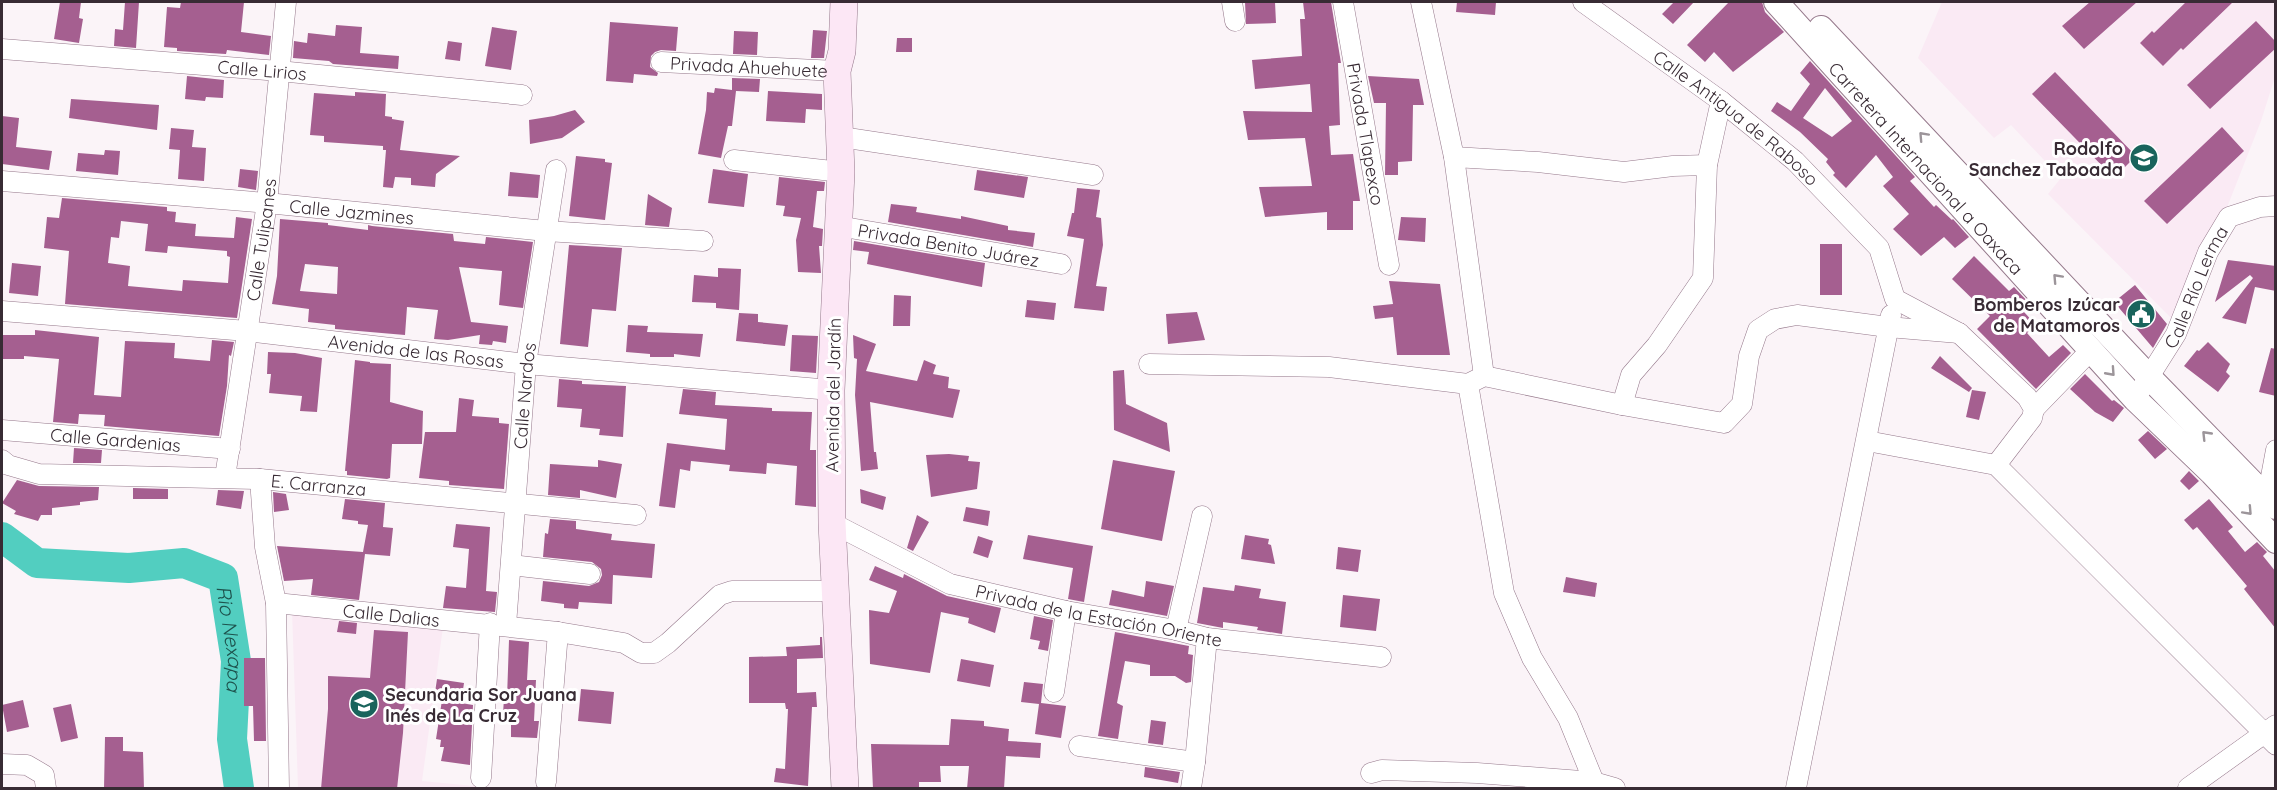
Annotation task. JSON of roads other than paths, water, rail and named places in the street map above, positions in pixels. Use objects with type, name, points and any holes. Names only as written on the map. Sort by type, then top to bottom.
[{"type":"main road","name":"Avenida del Jardín","points":[[844,2],[842,51],[837,71],[841,172],[831,390],[832,523],[845,789]]},
{"type":"street","name":"Calle Tulipanes","points":[[225,477],[267,203],[285,2]]},
{"type":"street","name":"Privada Tlapexco","points":[[1343,2],[1389,265]]},
{"type":"street","points":[[1421,2],[1454,157],[1476,380],[1504,593],[1532,658],[1568,718],[1594,782]]},
{"type":"street","name":"Calle Antigua de Raboso","points":[[1583,2],[1721,101],[1794,161],[1879,248],[1895,299]]},
{"type":"street","name":"Carretera Internacional a Oaxaca","points":[[1776,2],[2135,399],[2212,472],[2276,541]]},
{"type":"street","name":"Carretera Internacional a Oaxaca","points":[[1797,2],[2148,376],[2271,503]]},
{"type":"street","name":"Calle Lirios","points":[[2,48],[522,94]]},
{"type":"street","name":"Privada Ahuehuete","points":[[661,62],[837,71]]},
{"type":"street","points":[[1622,405],[1631,375],[1657,345],[1703,278],[1707,165],[1721,101]]},
{"type":"street","points":[[841,136],[1093,175]]},
{"type":"street","points":[[1454,157],[1538,162],[1624,172],[1673,166],[1707,165]]},
{"type":"street","points":[[734,160],[841,172]]},
{"type":"street","name":"Calle Nardos","points":[[481,778],[498,624],[511,565],[526,364],[556,170]]},
{"type":"street","name":"Calle Jazmines","points":[[2,181],[267,203],[546,231],[703,241]]},
{"type":"street","name":"Calle Río Lerma","points":[[2135,399],[2176,334],[2208,252],[2229,217],[2260,207],[2276,206]]},
{"type":"street","name":"Privada Benito Juárez","points":[[838,226],[1061,264]]},
{"type":"street","points":[[1796,789],[1895,299],[1959,333],[2027,397],[2034,409]]},
{"type":"street","name":"Avenida de las Rosas","points":[[2,311],[247,331],[526,364],[831,390]]},
{"type":"street","points":[[1149,364],[1329,367],[1476,380],[1724,423],[1742,404],[1749,356],[1758,330],[1775,319],[1797,315],[1888,327],[1959,333]]},
{"type":"street","points":[[1996,465],[2032,418],[2034,409],[2091,350]]},
{"type":"street","name":"Calle Gardenias","points":[[2,429],[230,448]]},
{"type":"street","points":[[1867,441],[1996,465],[2272,734],[2188,789]]},
{"type":"street","points":[[2271,503],[2276,450]]},
{"type":"street","name":"E. Carranza","points":[[2,460],[8,465],[39,474],[260,479],[636,515]]},
{"type":"street","points":[[260,479],[265,547],[276,603],[279,789]]},
{"type":"street","points":[[1176,630],[1202,516]]},
{"type":"street","name":"Privada de la Estación Oriente","points":[[832,523],[950,584],[1066,611],[1176,630],[1207,638],[1382,657]]},
{"type":"street","points":[[511,565],[590,574]]},
{"type":"street","name":"Calle Dalias","points":[[276,603],[498,624],[624,643],[641,653],[654,653],[720,595],[732,591],[835,591]]},
{"type":"street","points":[[1054,692],[1066,611]]},
{"type":"street","points":[[546,782],[558,632]]},
{"type":"street","points":[[1191,789],[1207,638]]},
{"type":"street","points":[[1079,746],[1195,762]]},
{"type":"street","points":[[2,764],[27,765],[44,776],[46,789]]},
{"type":"street","points":[[1371,773],[1383,770],[1477,773],[1544,783],[1594,782],[1615,789]]},
{"type":"waterway","name":"Rio Nexapa","points":[[2,537],[37,563],[129,568],[184,563],[223,578],[236,661],[232,739],[239,788]]},
{"type":"place","name":"Rodolfo Sanchez Taboada","points":[[2144,158]]},
{"type":"place","name":"Bomberos Izúcar de Matamoros","points":[[2141,314]]},
{"type":"place","name":"Secundaria Sor Juana Inés de La Cruz","points":[[364,704]]}]
